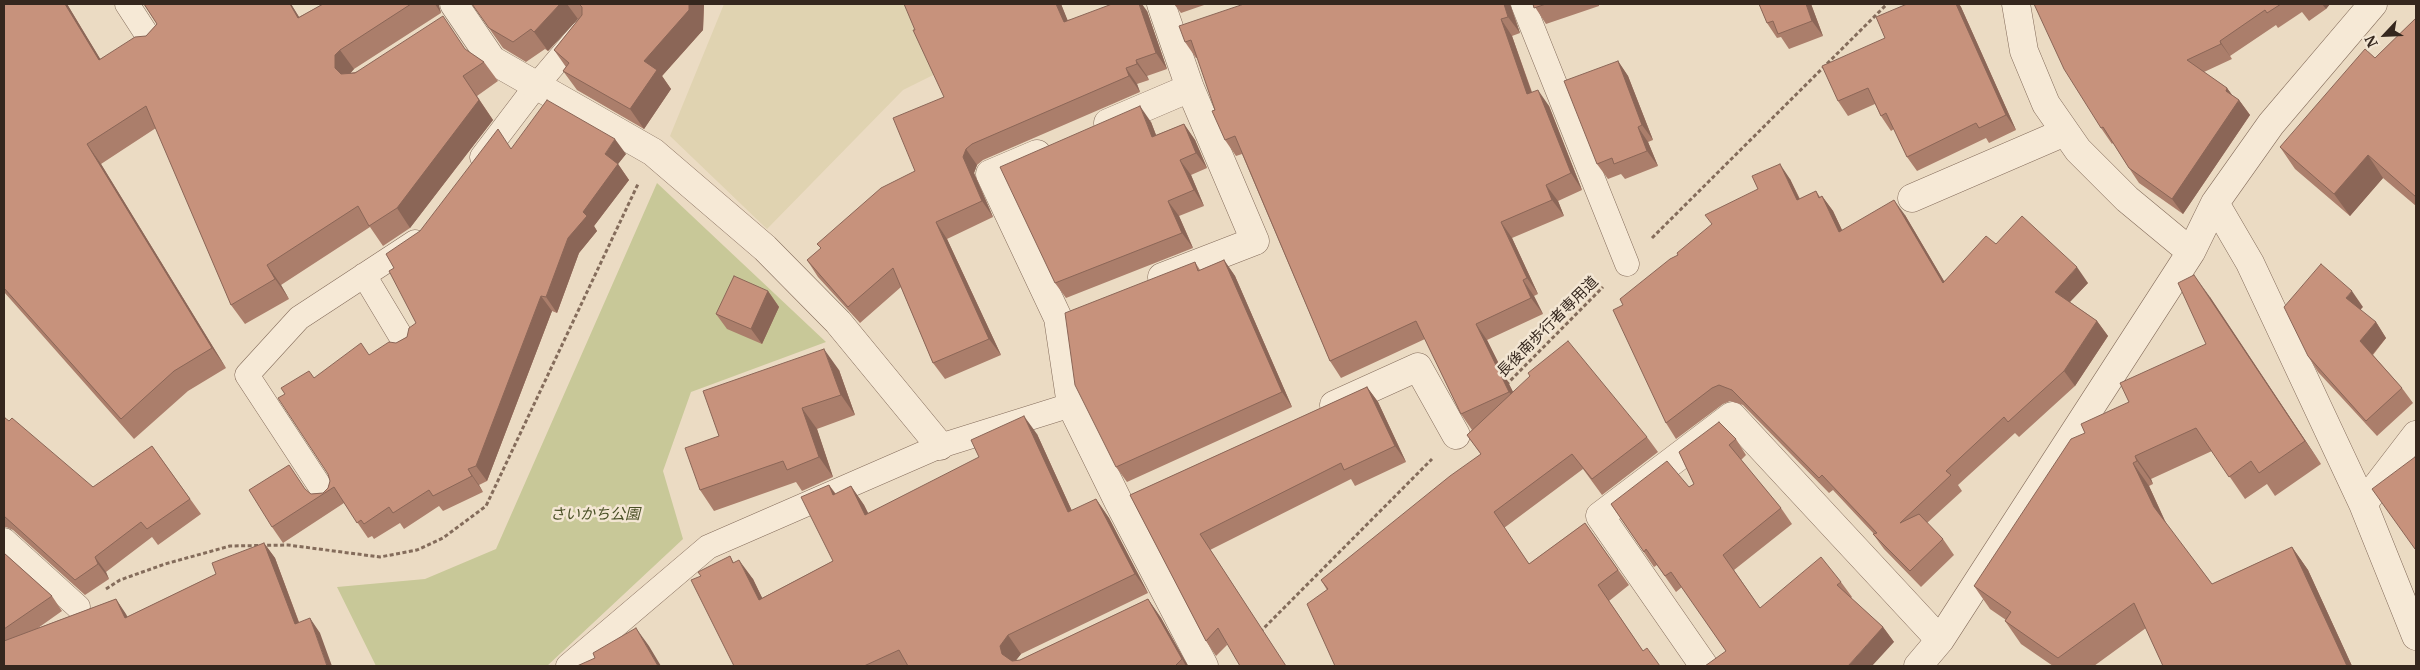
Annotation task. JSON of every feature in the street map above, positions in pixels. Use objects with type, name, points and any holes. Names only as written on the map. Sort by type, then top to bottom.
[{"type":"street","points":[[1138,287],[1255,241],[1190,88],[1161,4]]},
{"type":"street","points":[[2016,4],[2024,51],[2046,104],[2065,132],[2078,150],[2128,199],[2191,252]]},
{"type":"street","points":[[1918,666],[1940,640],[2191,252],[2215,203],[2271,124],[2373,4]]},
{"type":"street","points":[[454,15],[492,60],[653,152],[765,248],[838,322],[940,446]]},
{"type":"street","points":[[1171,33],[1199,23]]},
{"type":"street","points":[[1190,88],[990,174],[1058,318],[1071,406],[1119,503],[1159,603],[1204,666]]},
{"type":"street","points":[[1912,198],[2065,132]]},
{"type":"street","points":[[2215,203],[2250,263],[2363,504],[2416,636]]},
{"type":"street","points":[[1058,318],[1085,308]]},
{"type":"street","points":[[1315,414],[1418,367],[1456,435]]},
{"type":"street","points":[[1704,666],[1600,516],[1732,416],[1940,640]]},
{"type":"street","points":[[2363,504],[2416,435]]},
{"type":"street","points":[[1119,503],[1146,491]]},
{"type":"lane","points":[[127,4],[153,44]]},
{"type":"lane","points":[[1523,4],[1627,264]]},
{"type":"lane","points":[[467,177],[536,86],[582,32]]},
{"type":"lane","points":[[327,497],[247,375],[300,318],[420,238],[432,223]]},
{"type":"lane","points":[[364,275],[406,345]]},
{"type":"lane","points":[[576,663],[708,547],[940,446],[1071,406]]},
{"type":"lane","points":[[6,546],[78,607]]},
{"type":"path","name":"長後南歩行者専用道","points":[[1505,386],[1887,4]]},
{"type":"path","points":[[78,607],[120,580],[165,564],[230,546],[288,544],[380,557],[417,550],[444,538],[486,506],[653,152]]},
{"type":"path","points":[[1254,638],[1456,435]]},
{"type":"shaded area","points":[[724,4],[1059,4],[1062,11],[903,90],[767,229],[670,136]]},
{"type":"green space","name":"さいかち公園","points":[[657,183],[826,342],[691,392],[663,471],[683,539],[547,666],[376,666],[337,587],[425,579],[496,549]]},
{"type":"building","points":[[4,4],[65,4],[99,60],[135,37],[146,36],[157,24],[144,4],[290,4],[298,18],[323,4],[411,4],[340,50],[335,55],[335,68],[341,74],[355,73],[443,16],[465,49],[484,62],[463,76],[479,100],[397,208],[369,226],[358,206],[267,265],[275,279],[231,305],[146,106],[87,144],[212,348],[174,371],[121,419],[4,288]]},
{"type":"building","points":[[472,4],[560,4],[534,32],[531,29],[513,42],[489,28]]},
{"type":"building","points":[[579,4],[689,4],[689,10],[644,61],[657,70],[630,109],[563,71],[569,63],[554,50],[582,15],[582,7]]},
{"type":"building","points":[[904,4],[1056,4],[1064,22],[1112,4],[1139,4],[1156,53],[1136,60],[1137,64],[1126,68],[1129,76],[972,144],[966,149],[963,157],[982,201],[936,222],[989,339],[933,363],[893,268],[848,307],[807,260],[821,248],[817,244],[881,188],[915,171],[893,118],[944,97],[913,30],[915,30]]},
{"type":"building","points":[[1244,4],[1504,4],[1508,17],[1501,19],[1527,94],[1538,90],[1571,173],[1546,185],[1552,200],[1501,222],[1527,278],[1523,280],[1531,298],[1476,324],[1509,392],[1461,414],[1416,321],[1330,361],[1235,136],[1225,140],[1212,111],[1215,110],[1191,40],[1185,42],[1179,26]]},
{"type":"building","points":[[1533,4],[1546,4],[1534,8]]},
{"type":"building","points":[[1759,4],[1806,4],[1812,21],[1778,34],[1773,21],[1767,23]]},
{"type":"building","points":[[1907,4],[1956,4],[2006,115],[1979,128],[1976,123],[1907,157],[1886,113],[1881,116],[1868,88],[1838,101],[1822,66],[1885,38],[1876,17]]},
{"type":"building","points":[[2034,4],[2281,4],[2267,13],[2265,10],[2220,41],[2221,44],[2187,60],[2227,88],[2226,91],[2239,100],[2172,199],[2129,168],[2064,69]]},
{"type":"building","points":[[2416,18],[2416,197],[2368,155],[2334,194],[2280,147],[2365,49],[2375,58]]},
{"type":"building","points":[[1618,61],[1642,125],[1638,127],[1647,151],[1614,164],[1612,158],[1597,164],[1564,81]]},
{"type":"building","points":[[547,100],[615,139],[605,154],[618,164],[583,212],[587,216],[568,238],[546,297],[541,296],[476,466],[468,469],[472,476],[433,496],[429,490],[393,513],[389,507],[364,524],[361,520],[357,523],[334,487],[272,527],[249,490],[289,465],[305,489],[311,494],[323,493],[328,488],[330,481],[328,474],[278,398],[285,394],[281,388],[309,371],[314,378],[361,343],[369,355],[389,342],[396,343],[407,337],[409,328],[416,323],[389,271],[394,268],[386,254],[420,231],[498,129],[511,149]]},
{"type":"building","points":[[1140,106],[1152,137],[1184,124],[1196,153],[1180,160],[1194,190],[1168,201],[1182,233],[1055,283],[1000,167]]},
{"type":"building","points":[[1780,164],[1797,200],[1816,191],[1819,198],[1822,196],[1839,232],[1894,200],[1943,283],[1986,236],[1996,244],[2022,216],[2077,267],[2055,292],[2097,321],[2064,371],[2008,422],[2004,417],[1946,471],[1951,475],[1900,523],[1919,514],[1943,539],[1910,571],[1873,534],[1877,533],[1822,475],[1819,478],[1732,390],[1719,385],[1712,388],[1666,423],[1613,310],[1623,305],[1620,299],[1670,259],[1678,255],[1677,253],[1712,224],[1705,215],[1758,189],[1752,176]]},
{"type":"building","points":[[1224,260],[1282,392],[1116,467],[1075,385],[1065,313],[1195,262],[1198,271]]},
{"type":"building","points":[[2321,264],[2352,291],[2346,298],[2376,322],[2360,341],[2402,388],[2366,421],[2308,356],[2284,307]]},
{"type":"building","points":[[2194,275],[2305,441],[2259,473],[2251,461],[2229,477],[2196,428],[2135,456],[2137,461],[2133,463],[2154,507],[2212,584],[2292,547],[2347,666],[2163,666],[2134,603],[2058,658],[2005,621],[2011,612],[1974,586],[2071,439],[2085,433],[2081,424],[2129,402],[2120,383],[2206,344],[2178,283]]},
{"type":"building","points":[[734,276],[768,291],[751,329],[716,314]]},
{"type":"building","points":[[1568,341],[1647,437],[1592,479],[1572,454],[1494,512],[1529,564],[1585,523],[1618,570],[1598,585],[1643,651],[1647,648],[1660,666],[1335,666],[1307,604],[1328,589],[1321,580],[1450,476],[1481,454],[1467,435],[1530,376],[1528,373]]},
{"type":"building","points":[[824,349],[841,395],[802,408],[819,457],[787,470],[783,461],[700,490],[685,448],[719,436],[703,391]]},
{"type":"building","points":[[1367,387],[1395,446],[1344,470],[1341,463],[1200,534],[1286,666],[1240,666],[1218,628],[1206,641],[1130,495]]},
{"type":"building","points":[[1024,416],[1068,512],[1096,499],[1135,574],[1008,635],[1000,646],[1002,654],[1012,661],[1020,660],[1148,599],[1182,659],[1175,666],[908,666],[899,650],[864,666],[734,666],[691,580],[701,576],[698,572],[730,556],[733,563],[739,560],[759,600],[833,561],[801,497],[829,485],[833,495],[851,486],[865,515],[979,457],[971,440]]},
{"type":"building","points":[[5,418],[9,421],[12,418],[93,487],[152,446],[190,499],[147,529],[141,522],[95,557],[98,564],[75,580],[4,516]]},
{"type":"building","points":[[1719,422],[1736,439],[1729,445],[1781,508],[1723,555],[1760,608],[1821,557],[1841,582],[1837,585],[1883,627],[1848,666],[1705,666],[1726,651],[1671,572],[1665,576],[1646,549],[1644,552],[1611,504],[1667,461],[1689,487],[1694,484],[1679,452]]},
{"type":"building","points":[[2416,458],[2416,549],[2372,489]]},
{"type":"building","points":[[264,543],[295,624],[310,618],[327,666],[4,666],[4,641],[116,599],[125,618],[216,574],[212,563]]},
{"type":"building","points":[[4,553],[52,596],[4,629]]},
{"type":"building","points":[[636,628],[658,666],[577,666],[595,658],[593,653]]}]
